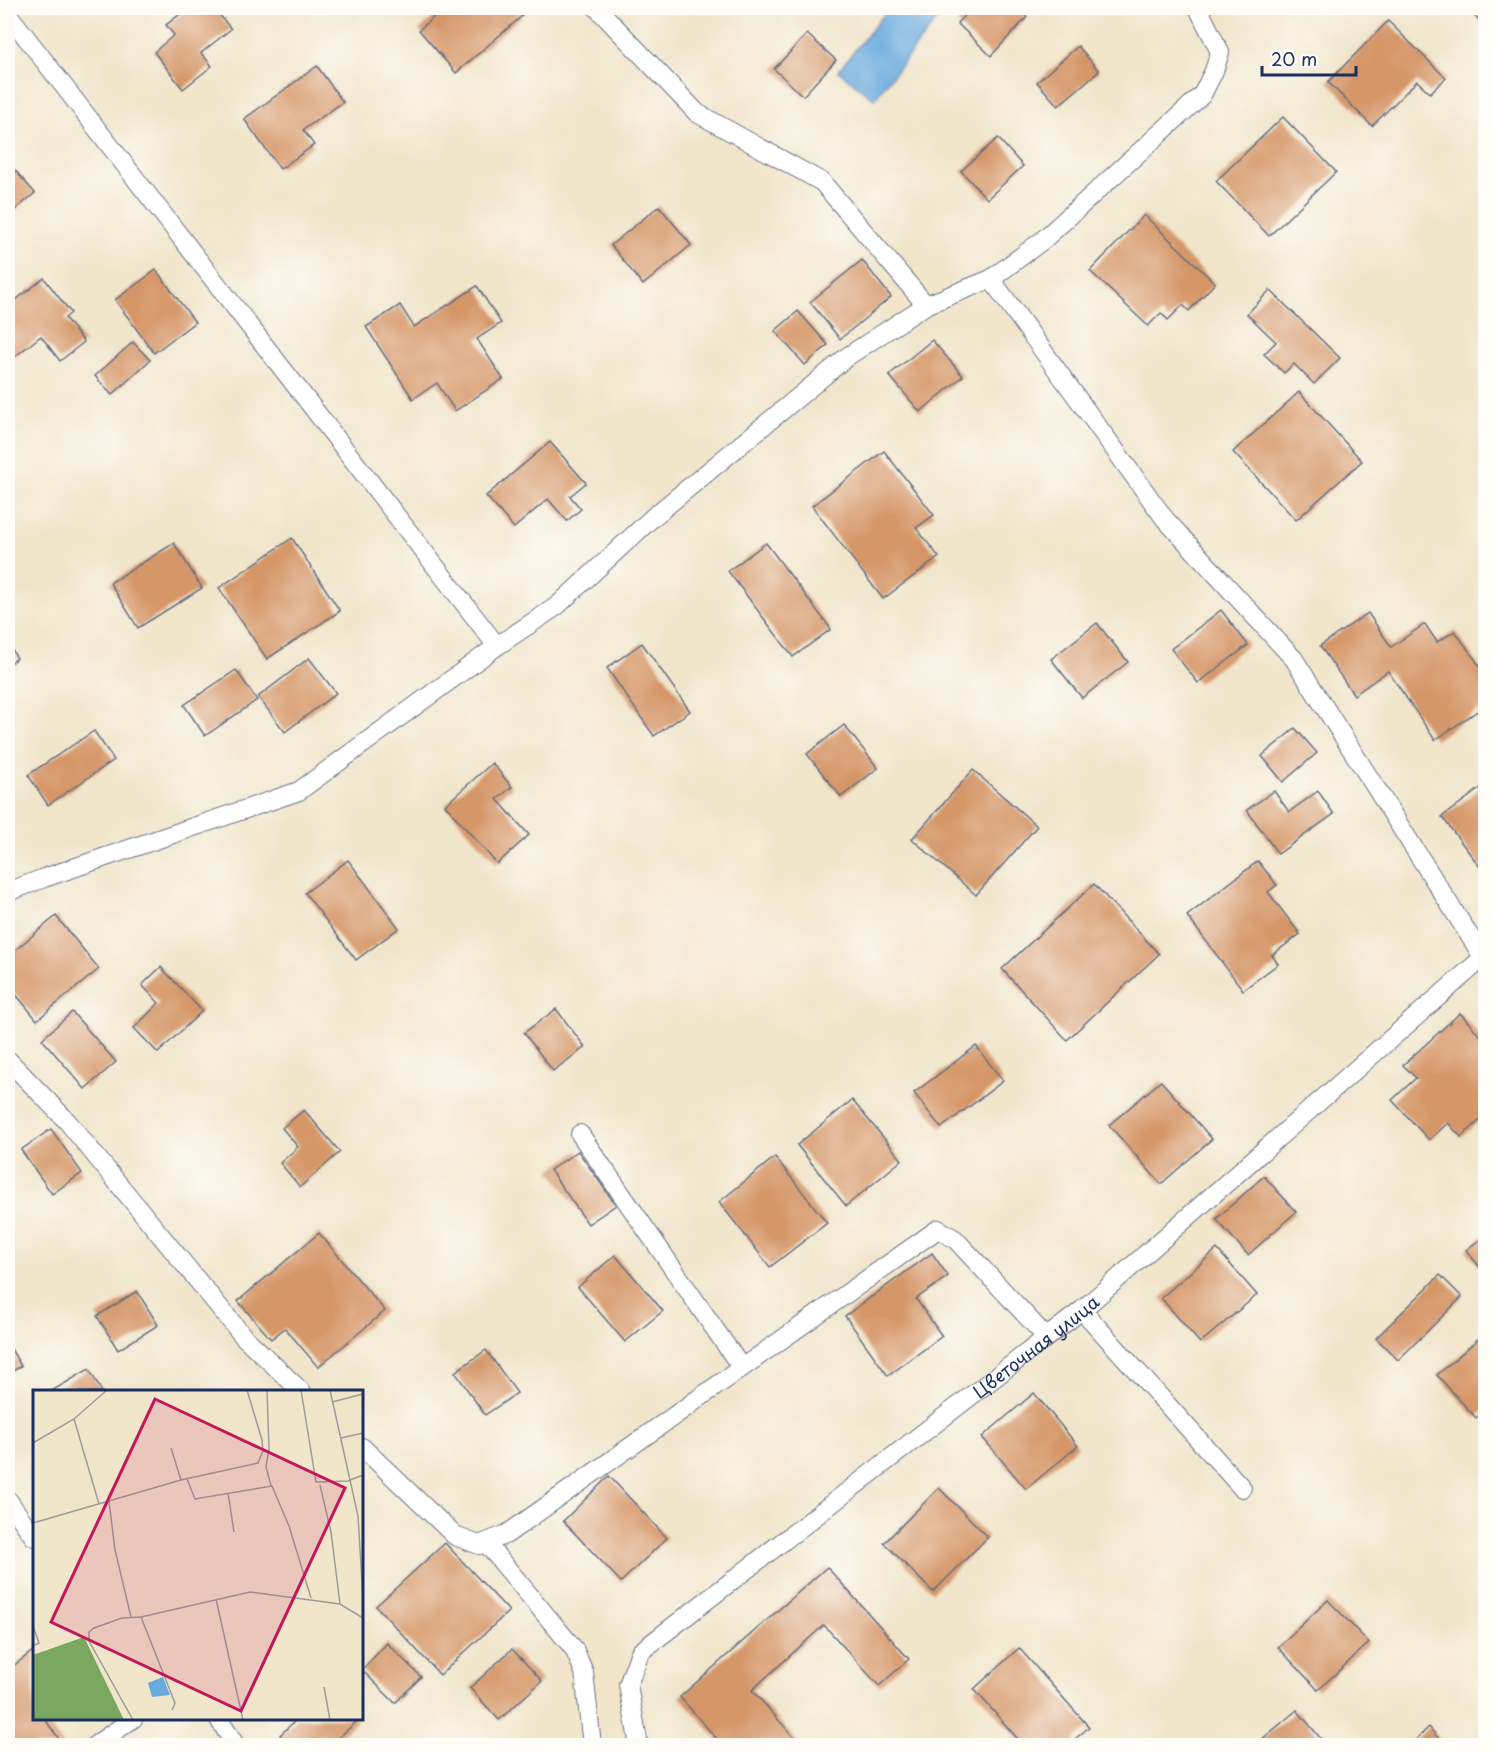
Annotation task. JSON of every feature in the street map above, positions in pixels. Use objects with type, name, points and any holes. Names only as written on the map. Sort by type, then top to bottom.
[{"type":"lane","points":[[597,8],[697,113],[822,182],[926,305]]},
{"type":"lane","points":[[8,892],[299,791],[497,646],[557,606],[652,518],[849,356],[926,305],[991,279],[1043,240],[1202,95],[1215,71],[1220,52],[1198,8]]},
{"type":"lane","points":[[8,14],[497,646]]},
{"type":"lane","points":[[991,279],[1165,519],[1294,659],[1484,956]]},
{"type":"lane","name":"Цветочная улица","points":[[639,1746],[628,1685],[640,1652],[1082,1310],[1484,956]]},
{"type":"lane","points":[[8,1060],[67,1122],[243,1336],[300,1390]]},
{"type":"lane","points":[[580,1134],[741,1367]]},
{"type":"lane","points":[[363,1448],[455,1536],[479,1545],[486,1543],[507,1534],[938,1229],[955,1239],[1046,1337]]},
{"type":"lane","points":[[1082,1310],[1242,1488]]},
{"type":"lane","points":[[8,1500],[33,1536]]},
{"type":"lane","points":[[486,1543],[574,1649],[584,1672],[592,1746]]},
{"type":"lane","points":[[94,1746],[133,1720]]},
{"type":"lane","points":[[219,1720],[236,1746]]},
{"type":"water","points":[[889,8],[941,8],[945,10],[874,99],[838,71]]},
{"type":"building","points":[[188,8],[214,8],[231,29],[201,53],[212,66],[183,89],[154,52],[174,35],[166,25]]},
{"type":"building","points":[[444,8],[514,8],[522,16],[456,73],[419,30]]},
{"type":"building","points":[[972,8],[1017,8],[1027,17],[991,56],[957,23]]},
{"type":"building","points":[[1466,8],[1486,8],[1486,26]]},
{"type":"building","points":[[1388,21],[1446,78],[1430,93],[1417,81],[1372,126],[1328,82]]},
{"type":"building","points":[[807,34],[836,60],[803,96],[774,69]]},
{"type":"building","points":[[1078,46],[1099,71],[1058,106],[1037,82]]},
{"type":"building","points":[[317,66],[343,102],[303,130],[314,145],[280,169],[244,119]]},
{"type":"building","points":[[1283,117],[1336,172],[1269,236],[1216,181]]},
{"type":"building","points":[[998,138],[1023,166],[987,199],[961,171]]},
{"type":"building","points":[[11,166],[35,193],[8,216],[8,168]]},
{"type":"building","points":[[659,206],[691,245],[643,285],[611,245]]},
{"type":"building","points":[[1144,215],[1215,283],[1189,311],[1183,305],[1168,320],[1161,313],[1148,326],[1090,271]]},
{"type":"building","points":[[862,260],[891,297],[840,339],[810,302]]},
{"type":"building","points":[[156,270],[195,322],[154,353],[115,300]]},
{"type":"building","points":[[44,278],[71,313],[65,318],[84,342],[60,361],[41,336],[8,362],[8,306]]},
{"type":"building","points":[[477,286],[501,323],[477,339],[503,379],[455,411],[437,383],[413,399],[366,327],[400,305],[414,327]]},
{"type":"building","points":[[1270,290],[1340,358],[1314,384],[1294,364],[1284,373],[1264,354],[1276,342],[1247,314]]},
{"type":"building","points":[[798,311],[828,345],[805,365],[775,331]]},
{"type":"building","points":[[932,340],[963,376],[920,412],[889,375]]},
{"type":"building","points":[[133,342],[150,360],[112,395],[95,376]]},
{"type":"building","points":[[1299,392],[1362,461],[1296,520],[1233,452]]},
{"type":"building","points":[[550,442],[586,483],[570,496],[581,509],[567,521],[548,499],[514,528],[486,496]]},
{"type":"building","points":[[884,451],[934,515],[916,528],[939,557],[883,599],[812,506]]},
{"type":"building","points":[[292,538],[340,611],[267,659],[219,588]]},
{"type":"building","points":[[174,543],[202,588],[138,628],[110,583]]},
{"type":"building","points":[[766,543],[831,629],[793,657],[728,571]]},
{"type":"building","points":[[1221,610],[1248,645],[1198,683],[1171,649]]},
{"type":"building","points":[[1368,613],[1391,647],[1425,624],[1437,642],[1455,631],[1486,675],[1486,705],[1435,740],[1388,671],[1354,695],[1320,646]]},
{"type":"building","points":[[1097,623],[1128,662],[1082,698],[1051,659]]},
{"type":"building","points":[[642,643],[690,711],[654,736],[607,668]]},
{"type":"building","points":[[8,644],[17,658],[8,665]]},
{"type":"building","points":[[309,658],[336,693],[285,732],[258,697]]},
{"type":"building","points":[[236,670],[257,700],[205,736],[184,705]]},
{"type":"building","points":[[844,725],[878,768],[841,797],[807,754]]},
{"type":"building","points":[[1295,728],[1317,753],[1283,782],[1262,756]]},
{"type":"building","points":[[94,731],[114,760],[48,805],[28,775]]},
{"type":"building","points":[[492,763],[512,787],[497,799],[529,835],[497,864],[445,805]]},
{"type":"building","points":[[973,770],[1037,826],[976,895],[912,839]]},
{"type":"building","points":[[1486,784],[1486,875],[1442,817]]},
{"type":"building","points":[[1274,791],[1289,812],[1318,791],[1334,814],[1278,854],[1247,810]]},
{"type":"building","points":[[348,860],[399,928],[356,960],[305,893]]},
{"type":"building","points":[[1258,861],[1277,885],[1268,892],[1300,934],[1272,955],[1278,964],[1243,990],[1187,916]]},
{"type":"building","points":[[1094,884],[1159,954],[1067,1040],[1002,969]]},
{"type":"building","points":[[56,916],[99,969],[37,1020],[8,985],[8,956]]},
{"type":"building","points":[[161,967],[202,1011],[158,1053],[134,1028],[159,1003],[142,985]]},
{"type":"building","points":[[556,1009],[585,1047],[553,1071],[524,1033]]},
{"type":"building","points":[[72,1012],[116,1062],[85,1089],[42,1039]]},
{"type":"building","points":[[1460,1013],[1486,1042],[1486,1115],[1461,1137],[1448,1123],[1429,1140],[1392,1100],[1416,1078],[1403,1065]]},
{"type":"building","points":[[976,1046],[1003,1081],[941,1128],[914,1093]]},
{"type":"building","points":[[1161,1081],[1212,1139],[1161,1184],[1109,1125]]},
{"type":"building","points":[[852,1100],[902,1160],[846,1206],[797,1145]]},
{"type":"building","points":[[304,1110],[340,1152],[300,1187],[280,1163],[298,1147],[282,1128]]},
{"type":"building","points":[[51,1129],[82,1173],[52,1194],[21,1150]]},
{"type":"building","points":[[578,1151],[616,1205],[588,1224],[550,1170]]},
{"type":"building","points":[[775,1157],[827,1223],[770,1267],[719,1202]]},
{"type":"building","points":[[1264,1176],[1296,1212],[1248,1255],[1216,1219]]},
{"type":"building","points":[[319,1233],[385,1311],[318,1367],[285,1328],[271,1339],[238,1301]]},
{"type":"building","points":[[1486,1235],[1486,1275],[1466,1250]]},
{"type":"building","points":[[1217,1249],[1257,1295],[1200,1343],[1161,1298]]},
{"type":"building","points":[[932,1253],[948,1276],[916,1299],[942,1336],[888,1376],[845,1316]]},
{"type":"building","points":[[615,1255],[663,1311],[625,1342],[578,1287]]},
{"type":"building","points":[[1440,1275],[1462,1297],[1398,1360],[1376,1338]]},
{"type":"building","points":[[137,1291],[158,1325],[118,1350],[97,1316]]},
{"type":"building","points":[[1486,1332],[1486,1409],[1476,1418],[1437,1375]]},
{"type":"building","points":[[8,1344],[21,1366],[8,1374]]},
{"type":"building","points":[[486,1350],[517,1393],[485,1415],[455,1372]]},
{"type":"building","points":[[89,1369],[101,1390],[53,1390]]},
{"type":"building","points":[[1034,1393],[1078,1446],[1026,1489],[982,1437]]},
{"type":"building","points":[[609,1476],[667,1538],[621,1582],[563,1521]]},
{"type":"building","points":[[939,1488],[988,1537],[933,1592],[884,1543]]},
{"type":"building","points":[[445,1543],[509,1611],[440,1675],[376,1606]]},
{"type":"building","points":[[827,1567],[909,1659],[879,1686],[824,1625],[752,1690],[799,1743],[797,1746],[723,1746],[680,1697]]},
{"type":"building","points":[[1328,1600],[1369,1643],[1318,1690],[1278,1647]]},
{"type":"building","points":[[387,1643],[421,1677],[395,1703],[363,1669]]},
{"type":"building","points":[[1019,1648],[1089,1727],[1074,1740],[1079,1746],[1024,1746],[974,1689]]},
{"type":"building","points":[[512,1649],[542,1681],[499,1720],[470,1688]]},
{"type":"building","points":[[33,1651],[33,1720],[45,1720],[64,1746],[8,1746],[8,1670]]},
{"type":"building","points":[[1297,1710],[1327,1746],[1254,1746]]},
{"type":"building","points":[[296,1720],[357,1721],[329,1746],[290,1746],[280,1735]]},
{"type":"building","points":[[1429,1727],[1445,1746],[1409,1746]]}]
